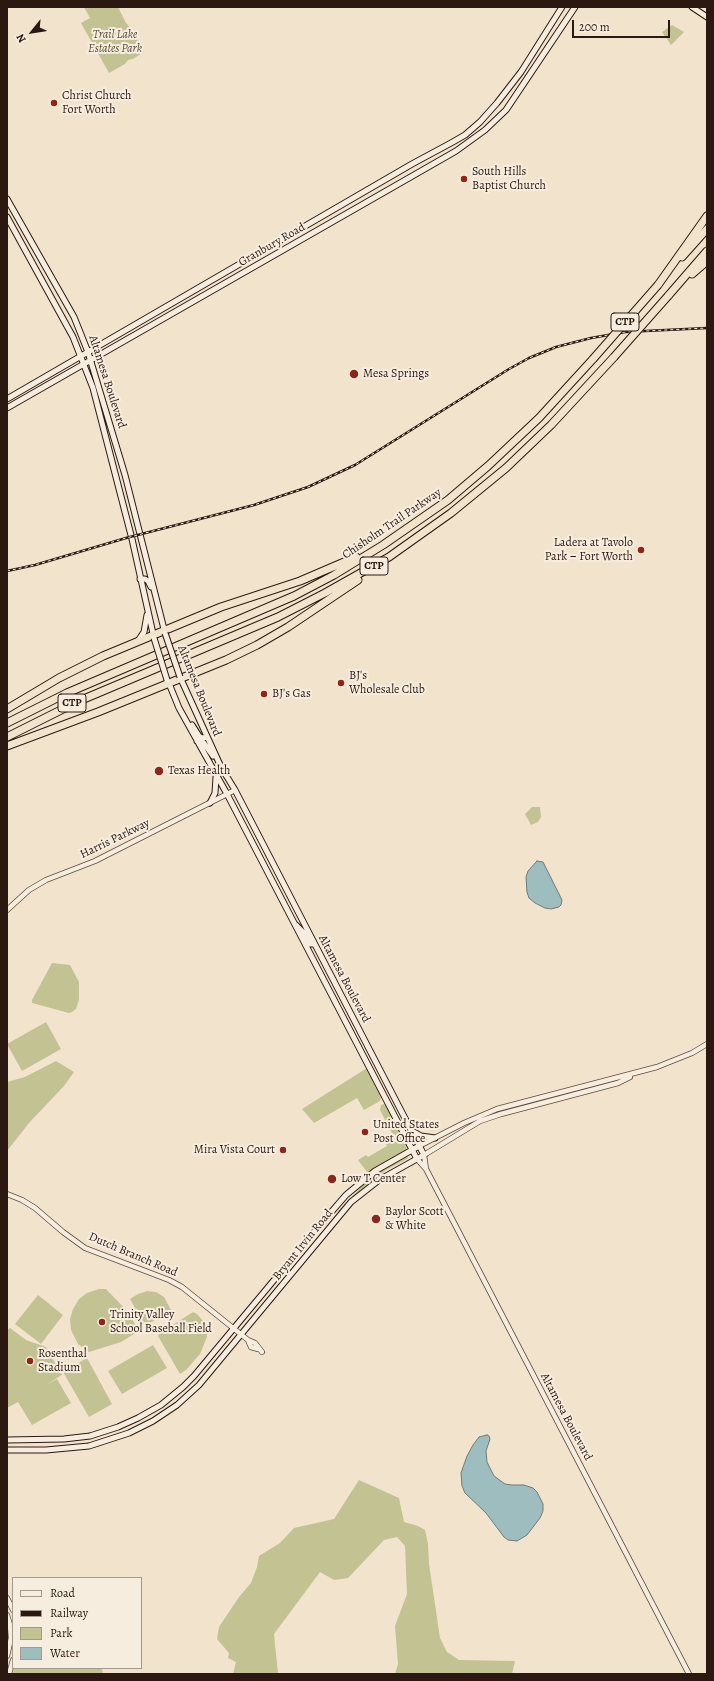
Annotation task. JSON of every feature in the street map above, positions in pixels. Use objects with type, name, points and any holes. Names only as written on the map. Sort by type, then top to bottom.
[{"type":"highway","points":[[658,285],[707,216]]},
{"type":"highway","name":"Chisholm Trail Parkway","points":[[7,723],[67,693],[294,596],[334,575],[383,545],[448,500],[488,466],[548,409],[707,229]]},
{"type":"highway","name":"Chisholm Trail Parkway","points":[[7,737],[74,703],[283,615],[325,594],[389,557],[447,516],[506,468],[555,421],[707,252]]},
{"type":"highway","points":[[668,296],[707,261]]},
{"type":"highway","points":[[7,709],[59,678],[138,642],[232,603],[313,576],[383,545]]},
{"type":"highway","points":[[7,746],[180,678],[257,645],[288,627],[340,593],[389,557]]},
{"type":"main road","name":"Granbury Road","points":[[7,408],[456,151],[495,122],[506,110],[575,7]]},
{"type":"main road","points":[[692,7],[707,17]]},
{"type":"main road","name":"Granbury Road","points":[[7,399],[412,164],[451,144],[480,122],[498,103],[561,9]]},
{"type":"main road","points":[[561,9],[569,17]]},
{"type":"main road","name":"Altamesa Boulevard","points":[[7,200],[74,317],[91,360],[127,484],[165,632],[180,678],[217,759],[235,790],[424,1155]]},
{"type":"main road","name":"Altamesa Boulevard","points":[[7,217],[73,337],[93,388],[147,610],[168,682],[179,708],[227,794],[417,1159]]},
{"type":"main road","points":[[44,283],[52,279]]},
{"type":"main road","points":[[172,302],[177,311]]},
{"type":"main road","points":[[26,388],[29,395]]},
{"type":"main road","points":[[118,486],[127,484]]},
{"type":"main road","points":[[140,579],[145,579],[148,581],[156,595]]},
{"type":"main road","points":[[138,642],[144,632],[147,610]]},
{"type":"main road","points":[[179,708],[199,736],[202,738],[206,737]]},
{"type":"main road","points":[[197,741],[203,742],[217,759]]},
{"type":"main road","points":[[210,803],[216,790],[216,776]]},
{"type":"main road","points":[[295,925],[303,932],[310,944],[314,944]]},
{"type":"main road","points":[[412,1131],[421,1136],[435,1138]]},
{"type":"main road","name":"Bryant Irvin Road","points":[[7,1440],[75,1438],[103,1432],[138,1418],[160,1405],[183,1388],[346,1195],[375,1171],[420,1146]]},
{"type":"main road","name":"Bryant Irvin Road","points":[[7,1450],[46,1450],[75,1448],[96,1444],[129,1433],[153,1421],[190,1394],[242,1335],[351,1202],[379,1180],[424,1155]]},
{"type":"street","name":"Harris Parkway","points":[[7,910],[29,890],[46,880],[95,862],[235,790]]},
{"type":"street","name":"Bryant Irvin Road","points":[[420,1146],[464,1123],[497,1109],[589,1088],[618,1083],[640,1072],[692,1053],[707,1044]]},
{"type":"street","name":"Bryant Irvin Road","points":[[424,1155],[480,1121],[589,1088]]},
{"type":"street","name":"Altamesa Boulevard","points":[[424,1155],[426,1169]]},
{"type":"street","name":"Altamesa Boulevard","points":[[417,1159],[426,1169],[689,1674]]},
{"type":"street","name":"Dutch Branch Road","points":[[7,1194],[22,1200],[35,1208],[63,1232],[85,1248],[168,1280],[182,1287],[248,1340],[255,1343],[260,1350]]},
{"type":"street","points":[[7,1598],[12,1608]]},
{"type":"street","points":[[7,1615],[10,1625],[11,1638],[7,1656]]},
{"type":"street","points":[[9,1674],[12,1664]]},
{"type":"green space","name":"Trail Lake Estates Park","points":[[84,7],[118,7],[144,52],[133,59],[128,60],[125,64],[109,73],[81,23],[90,18]]},
{"type":"green space","points":[[672,25],[684,32],[671,45],[662,32]]},
{"type":"green space","points":[[532,807],[540,807],[541,817],[538,822],[531,825],[525,814]]},
{"type":"green space","points":[[52,963],[70,965],[79,982],[79,1000],[76,1009],[72,1012],[69,1013],[32,1003],[32,1000]]},
{"type":"green space","points":[[46,1022],[61,1049],[22,1071],[7,1044]]},
{"type":"green space","points":[[56,1061],[74,1072],[64,1086],[29,1123],[7,1151],[7,1082],[25,1077]]},
{"type":"green space","points":[[367,1068],[381,1097],[380,1101],[364,1110],[357,1098],[314,1123],[302,1109]]},
{"type":"green space","points":[[381,1105],[386,1105],[407,1146],[406,1150],[370,1172],[367,1172],[358,1160],[366,1155],[368,1157],[387,1146],[386,1144],[394,1137],[380,1110]]},
{"type":"green space","points":[[409,1156],[407,1159],[386,1170],[337,1212],[365,1183],[380,1171]]},
{"type":"green space","name":"Trinity Valley School Baseball Field","points":[[99,1289],[106,1289],[128,1312],[136,1326],[134,1334],[121,1342],[89,1352],[78,1344],[71,1330],[70,1319],[73,1309],[79,1299],[87,1293]]},
{"type":"green space","points":[[147,1291],[156,1292],[164,1297],[171,1310],[145,1326],[130,1299]]},
{"type":"green space","points":[[38,1295],[63,1315],[41,1344],[15,1324]]},
{"type":"green space","points":[[193,1312],[197,1314],[205,1323],[207,1328],[207,1337],[200,1354],[187,1369],[180,1374],[158,1336]]},
{"type":"green space","name":"Rosenthal Stadium","points":[[10,1328],[26,1340],[46,1347],[62,1375],[46,1385],[57,1379],[71,1403],[32,1425],[18,1402],[7,1408],[7,1330]]},
{"type":"green space","points":[[153,1345],[167,1368],[122,1394],[108,1371]]},
{"type":"green space","points":[[87,1358],[112,1404],[89,1417],[63,1372]]},
{"type":"green space","points":[[359,1480],[399,1498],[404,1522],[418,1526],[425,1530],[440,1638],[447,1652],[459,1660],[515,1661],[512,1674],[395,1674],[398,1664],[395,1626],[407,1594],[405,1546],[397,1537],[384,1540],[348,1578],[334,1580],[320,1572],[274,1634],[278,1674],[233,1674],[236,1662],[228,1658],[229,1653],[217,1639],[219,1627],[239,1597],[251,1583],[257,1567],[259,1556],[280,1543],[294,1528],[334,1519]]},
{"type":"green space","points":[[14,1669],[102,1669],[103,1674],[13,1674]]},
{"type":"water","points":[[537,861],[543,862],[562,900],[559,907],[551,909],[545,908],[529,898],[526,877],[528,871]]},
{"type":"water","points":[[487,1435],[490,1439],[486,1451],[487,1462],[494,1476],[505,1484],[524,1485],[533,1488],[537,1492],[543,1504],[543,1511],[540,1518],[527,1535],[517,1541],[508,1540],[504,1537],[486,1513],[465,1493],[462,1486],[461,1473],[467,1456],[479,1437]]},
{"type":"railway","points":[[7,571],[35,565],[126,538],[254,505],[308,487],[355,465],[509,369],[529,358],[556,347],[591,338],[625,332],[707,328]]},
{"type":"place","name":"Christ Church Fort Worth","points":[[54,103]]},
{"type":"place","name":"South Hills Baptist Church","points":[[464,179]]},
{"type":"place","name":"Mesa Springs","points":[[354,374]]},
{"type":"place","name":"Ladera at Tavolo Park – Fort Worth","points":[[641,550]]},
{"type":"place","name":"BJ's Wholesale Club","points":[[341,683]]},
{"type":"place","name":"BJ's Gas","points":[[264,694]]},
{"type":"place","name":"Texas Health","points":[[159,771]]},
{"type":"place","name":"United States Post Office","points":[[365,1132]]},
{"type":"place","name":"Mira Vista Court","points":[[283,1150]]},
{"type":"place","name":"Low T Center","points":[[332,1179]]},
{"type":"place","name":"Baylor Scott & White","points":[[376,1219]]},
{"type":"place","name":"Trinity Valley School Baseball Field","points":[[102,1322]]},
{"type":"place","name":"Rosenthal Stadium","points":[[30,1361]]}]
